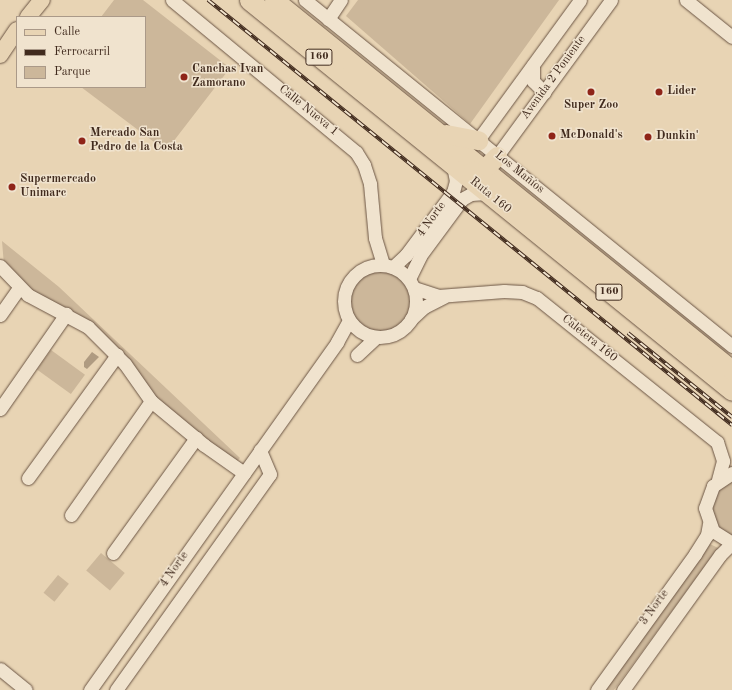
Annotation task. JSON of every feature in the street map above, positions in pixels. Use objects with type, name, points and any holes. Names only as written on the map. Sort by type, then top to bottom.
[{"type":"highway","name":"Ruta 160","points":[[249,0],[732,391]]},
{"type":"highway","name":"Ruta 160","points":[[274,0],[441,132],[491,162],[732,370]]},
{"type":"highway","points":[[441,132],[478,140]]},
{"type":"highway","points":[[453,166],[473,171],[491,162]]},
{"type":"main road","points":[[29,16],[42,0]]},
{"type":"main road","points":[[0,54],[16,31]]},
{"type":"street","name":"Calle Nueva 1","points":[[172,0],[356,152],[364,165],[370,184],[375,238],[388,266]]},
{"type":"street","name":"Los Mañíos","points":[[305,0],[478,140],[491,162],[732,346]]},
{"type":"street","points":[[328,19],[341,0]]},
{"type":"street","name":"Avenida 2 Poniente","points":[[478,140],[580,0]]},
{"type":"street","name":"Avenida 2 Poniente","points":[[491,162],[612,0]]},
{"type":"street","points":[[686,0],[732,37]]},
{"type":"street","points":[[533,65],[533,81],[544,92]]},
{"type":"street","name":"4 Norte","points":[[388,266],[406,255],[453,192],[456,181],[453,166]]},
{"type":"street","name":"4 Norte","points":[[410,320],[416,301],[411,284],[420,256],[462,199],[471,194],[486,193]]},
{"type":"street","points":[[375,238],[360,270],[350,280],[344,293],[344,307],[349,320],[360,332],[376,337],[396,333],[410,320]]},
{"type":"street","points":[[0,266],[19,288],[88,327],[117,355],[151,401],[196,438],[244,473]]},
{"type":"street","points":[[360,270],[371,266],[388,266],[411,284]]},
{"type":"street","name":"Caletera 160","points":[[411,284],[425,294],[446,296],[504,291],[522,292],[537,298],[713,439],[732,451]]},
{"type":"street","points":[[0,315],[19,288]]},
{"type":"street","name":"Caletera 160","points":[[410,320],[424,307],[446,296]]},
{"type":"street","points":[[0,409],[66,314]]},
{"type":"street","name":"4 Norte","points":[[90,690],[337,342],[349,320]]},
{"type":"street","points":[[357,355],[376,337]]},
{"type":"street","points":[[28,478],[117,355]]},
{"type":"street","points":[[71,515],[151,401]]},
{"type":"street","points":[[113,553],[196,438]]},
{"type":"street","name":"Caletera 160","points":[[713,439],[720,447],[723,457],[718,480]]},
{"type":"street","name":"4 Norte","points":[[116,690],[270,474],[260,450]]},
{"type":"street","points":[[718,480],[732,473]]},
{"type":"street","name":"3 Norte","points":[[596,690],[695,554],[707,535],[709,524],[706,500],[718,480]]},
{"type":"street","name":"3 Norte","points":[[623,690],[720,555],[732,543],[718,536],[709,524]]},
{"type":"street","points":[[0,669],[26,690]]},
{"type":"green space","name":"Canchas Ivan Zamorano","points":[[114,0],[143,0],[230,68],[166,151],[82,88],[146,88],[146,16],[102,16]]},
{"type":"green space","points":[[358,0],[559,0],[470,124],[346,16]]},
{"type":"green space","points":[[2,241],[59,287],[240,458],[237,461],[201,436],[152,394],[121,352],[87,319],[30,290],[4,265]]},
{"type":"green space","points":[[380,270],[398,276],[406,284],[412,302],[406,320],[398,328],[380,334],[362,328],[354,320],[348,302],[354,284],[362,276]]},
{"type":"green space","points":[[51,350],[85,375],[71,394],[37,369]]},
{"type":"green space","points":[[732,477],[732,537],[718,529],[711,515],[711,500],[725,480]]},
{"type":"green space","points":[[706,542],[718,548],[614,690],[602,690]]},
{"type":"green space","points":[[101,553],[125,573],[110,591],[86,571]]},
{"type":"green space","points":[[58,575],[69,584],[54,602],[44,593]]},
{"type":"shaded area","points":[[92,352],[99,357],[87,369],[84,367],[84,362]]},
{"type":"railway","points":[[208,0],[732,425]]},
{"type":"railway","points":[[628,333],[732,417]]},
{"type":"place","name":"Canchas Ivan Zamorano","points":[[184,77]]},
{"type":"place","name":"Super Zoo","points":[[591,92]]},
{"type":"place","name":"Lider","points":[[659,92]]},
{"type":"place","name":"McDonald's","points":[[552,136]]},
{"type":"place","name":"Dunkin'","points":[[648,137]]},
{"type":"place","name":"Mercado San Pedro de la Costa","points":[[82,141]]},
{"type":"place","name":"Supermercado Unimarc","points":[[12,187]]}]
